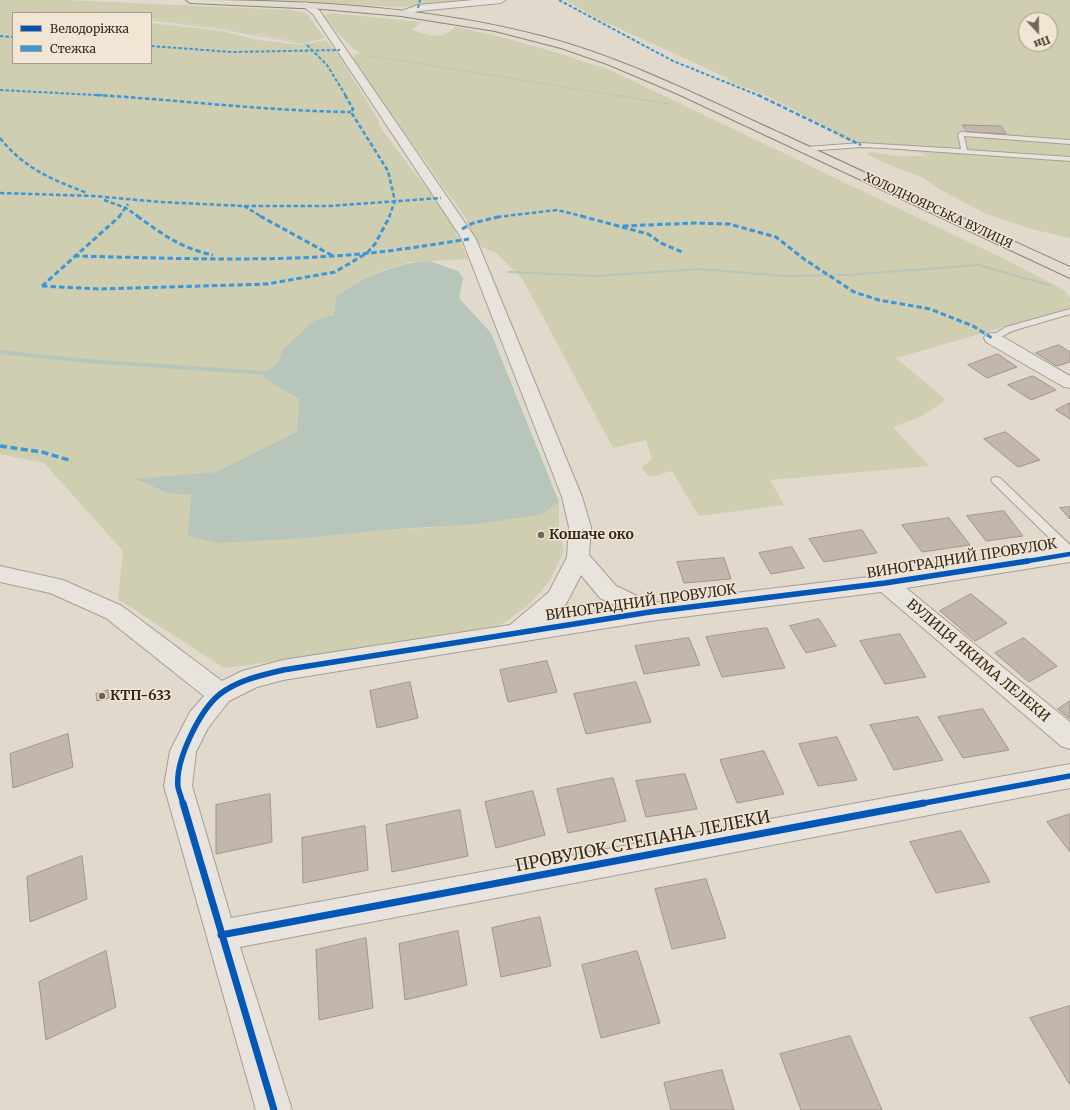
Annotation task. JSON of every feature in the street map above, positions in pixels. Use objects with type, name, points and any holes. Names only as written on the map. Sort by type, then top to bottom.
[{"type":"main road","name":"ХОЛОДНОЯРСЬКА ВУЛИЦЯ","points":[[190,0],[305,5],[401,13],[506,31],[587,53],[635,71],[807,149],[1070,273]]},
{"type":"street","points":[[401,13],[418,8],[501,0]]},
{"type":"street","points":[[305,5],[316,12],[340,50],[469,239],[572,497],[580,527],[578,557],[558,598],[518,632]]},
{"type":"street","points":[[992,338],[1070,383]]},
{"type":"street","name":"ВИНОГРАДНИЙ ПРОВУЛОК","points":[[220,694],[251,678],[282,670],[650,612],[885,583],[1070,554]]},
{"type":"street","points":[[578,557],[608,592],[650,612]]},
{"type":"street","points":[[0,574],[55,586],[114,612],[220,694],[199,720],[183,751],[178,786],[274,1110]]},
{"type":"street","name":"ВУЛИЦЯ ЯКИМА ЛЕЛЕКИ","points":[[885,583],[1070,738]]},
{"type":"street","name":"ПРОВУЛОК СТЕПАНА ЛЕЛЕКИ","points":[[221,935],[1070,776]]},
{"type":"lane","points":[[964,150],[961,134],[1070,159]]},
{"type":"lane","points":[[807,149],[860,145],[964,150],[1070,142]]},
{"type":"lane","points":[[992,338],[1009,329],[1070,311]]},
{"type":"lane","points":[[996,480],[1070,550]]},
{"type":"path","points":[[0,10],[31,12]]},
{"type":"path","points":[[152,20],[222,29],[387,60],[676,105]]},
{"type":"shaded area","points":[[0,0],[65,0],[290,10],[306,13],[325,38],[304,43],[259,34],[249,34],[229,29],[152,19],[152,12],[40,12],[0,10]]},
{"type":"shaded area","points":[[257,0],[492,0],[403,7]]},
{"type":"shaded area","points":[[565,0],[1070,0],[1070,238],[1032,229],[986,214],[939,189],[922,177],[866,154],[872,152],[897,156],[927,156],[922,153],[866,146],[839,138],[838,133],[772,99],[744,87],[730,83],[728,78],[596,18]]},
{"type":"shaded area","points":[[0,11],[12,12],[12,64],[152,64],[152,23],[222,31],[258,40],[302,45],[326,40],[339,56],[379,121],[379,126],[449,218],[468,259],[410,262],[381,271],[372,277],[355,284],[334,315],[315,320],[283,349],[277,363],[266,373],[299,399],[297,432],[216,472],[134,480],[168,493],[191,495],[278,539],[310,538],[384,530],[427,528],[542,514],[559,502],[559,528],[564,551],[549,582],[529,605],[496,628],[369,650],[224,668],[118,599],[123,551],[44,463],[0,454]]},
{"type":"shaded area","points":[[332,13],[421,22],[412,30],[434,36],[445,34],[455,27],[475,31],[533,46],[610,70],[1004,259],[1064,290],[1070,298],[1070,308],[896,358],[946,400],[920,417],[893,427],[929,466],[770,480],[784,505],[699,516],[672,471],[650,477],[641,468],[652,459],[646,440],[613,448],[522,278],[496,253],[476,244],[465,217],[353,61],[355,55],[360,53],[353,49],[324,18],[324,15]]},
{"type":"shaded area","points":[[429,261],[458,271],[463,278],[459,298],[491,333],[559,502],[542,514],[478,524],[384,530],[310,538],[217,543],[188,536],[191,495],[168,493],[133,479],[216,472],[297,432],[299,399],[264,378],[266,373],[277,363],[283,349],[315,320],[334,315],[337,296],[348,289],[369,277],[392,268],[416,262]]},
{"type":"building","points":[[963,125],[1001,126],[1006,134],[968,132]]},
{"type":"building","points":[[1059,345],[1070,352],[1070,362],[1057,366],[1036,353]]},
{"type":"building","points":[[998,354],[1017,367],[987,378],[968,365]]},
{"type":"building","points":[[1033,376],[1056,390],[1031,400],[1008,385]]},
{"type":"building","points":[[1070,403],[1070,419],[1056,410]]},
{"type":"building","points":[[1006,432],[1040,460],[1018,467],[984,439]]},
{"type":"building","points":[[1070,507],[1070,519],[1060,508]]},
{"type":"building","points":[[1004,511],[1023,536],[986,541],[967,516]]},
{"type":"building","points":[[949,518],[970,545],[922,552],[902,525]]},
{"type":"building","points":[[862,530],[877,553],[824,562],[809,539]]},
{"type":"building","points":[[792,547],[804,568],[771,574],[759,553]]},
{"type":"building","points":[[724,558],[731,579],[684,583],[677,562]]},
{"type":"building","points":[[971,594],[1007,623],[975,641],[940,611]]},
{"type":"building","points":[[819,619],[836,646],[806,653],[790,626]]},
{"type":"building","points":[[767,628],[785,668],[722,677],[706,637]]},
{"type":"building","points":[[900,634],[926,677],[885,684],[860,641]]},
{"type":"building","points":[[689,638],[700,665],[644,674],[635,646]]},
{"type":"building","points":[[1024,638],[1057,666],[1029,682],[995,653]]},
{"type":"building","points":[[547,661],[557,692],[508,702],[500,670]]},
{"type":"building","points":[[410,682],[418,718],[377,728],[370,691]]},
{"type":"building","points":[[636,682],[651,722],[586,734],[574,694]]},
{"type":"building","name":"КТП-633","points":[[108,690],[109,698],[97,701],[96,694]]},
{"type":"building","points":[[1070,701],[1070,719],[1058,709]]},
{"type":"building","points":[[983,709],[1009,750],[963,758],[938,717]]},
{"type":"building","points":[[918,717],[943,760],[894,770],[870,725]]},
{"type":"building","points":[[68,734],[73,767],[13,788],[10,754]]},
{"type":"building","points":[[837,737],[857,780],[818,786],[799,744]]},
{"type":"building","points":[[764,751],[784,794],[737,803],[720,760]]},
{"type":"building","points":[[685,774],[697,809],[646,817],[636,781]]},
{"type":"building","points":[[613,778],[626,821],[568,833],[557,789]]},
{"type":"building","points":[[533,791],[545,835],[496,848],[485,802]]},
{"type":"building","points":[[270,794],[272,842],[216,854],[216,805]]},
{"type":"building","points":[[460,810],[468,856],[392,872],[386,825]]},
{"type":"building","points":[[1070,814],[1070,852],[1047,822]]},
{"type":"building","points":[[365,826],[368,870],[303,883],[302,838]]},
{"type":"building","points":[[961,831],[990,882],[936,893],[910,842]]},
{"type":"building","points":[[82,856],[87,899],[30,922],[27,877]]},
{"type":"building","points":[[706,879],[726,938],[672,949],[655,889]]},
{"type":"building","points":[[540,917],[551,966],[501,977],[492,928]]},
{"type":"building","points":[[458,931],[467,985],[405,1000],[399,944]]},
{"type":"building","points":[[366,938],[373,1008],[319,1020],[316,950]]},
{"type":"building","points":[[106,951],[116,1007],[46,1040],[39,982]]},
{"type":"building","points":[[637,951],[660,1023],[601,1038],[582,965]]},
{"type":"building","points":[[1070,1006],[1070,1085],[1030,1018]]},
{"type":"building","points":[[850,1036],[882,1110],[801,1110],[780,1054]]},
{"type":"building","points":[[722,1070],[734,1110],[671,1110],[664,1083]]},
{"type":"waterway","points":[[509,272],[596,276],[700,269],[784,276],[846,275],[979,265],[1050,285]]},
{"type":"waterway","points":[[0,352],[87,361],[266,373],[274,370]]},
{"type":"marked path","points":[[418,8],[420,0]]},
{"type":"marked path","points":[[559,0],[673,61],[714,79],[747,90],[861,145]]},
{"type":"marked path","points":[[0,36],[12,37]]},
{"type":"marked path","points":[[42,286],[99,289],[267,284],[335,272],[367,253],[375,244],[388,220],[395,201],[388,171],[351,112],[353,109],[333,74],[321,57],[307,45]]},
{"type":"marked path","points":[[152,46],[232,52],[340,50]]},
{"type":"marked path","points":[[0,90],[149,98],[292,111],[351,112]]},
{"type":"marked path","points":[[0,138],[10,150],[29,167],[50,178],[87,193]]},
{"type":"marked path","points":[[0,193],[94,196],[160,202],[244,206],[328,206],[441,198]]},
{"type":"marked path","points":[[104,200],[126,208],[177,244],[198,252],[213,255]]},
{"type":"marked path","points":[[42,286],[120,216],[128,204]]},
{"type":"marked path","points":[[244,206],[333,256]]},
{"type":"marked path","points":[[462,229],[473,223],[501,216],[557,210],[623,226],[648,234],[661,243],[682,252]]},
{"type":"marked path","points":[[623,226],[695,223],[729,224],[776,237],[804,259],[854,292],[879,300],[930,309],[973,326],[992,338]]},
{"type":"marked path","points":[[74,256],[203,259],[299,258],[349,255],[469,239]]},
{"type":"marked path","points":[[0,446],[42,452],[72,461]]},
{"type":"cycle path","points":[[274,1110],[178,786],[183,751],[199,720],[220,694],[251,678],[283,670],[650,612],[885,583],[1070,554]]},
{"type":"cycle path","points":[[221,935],[1070,776]]},
{"type":"place","name":"Кошаче око","points":[[541,535]]},
{"type":"place","name":"КТП-633","points":[[102,696]]}]
